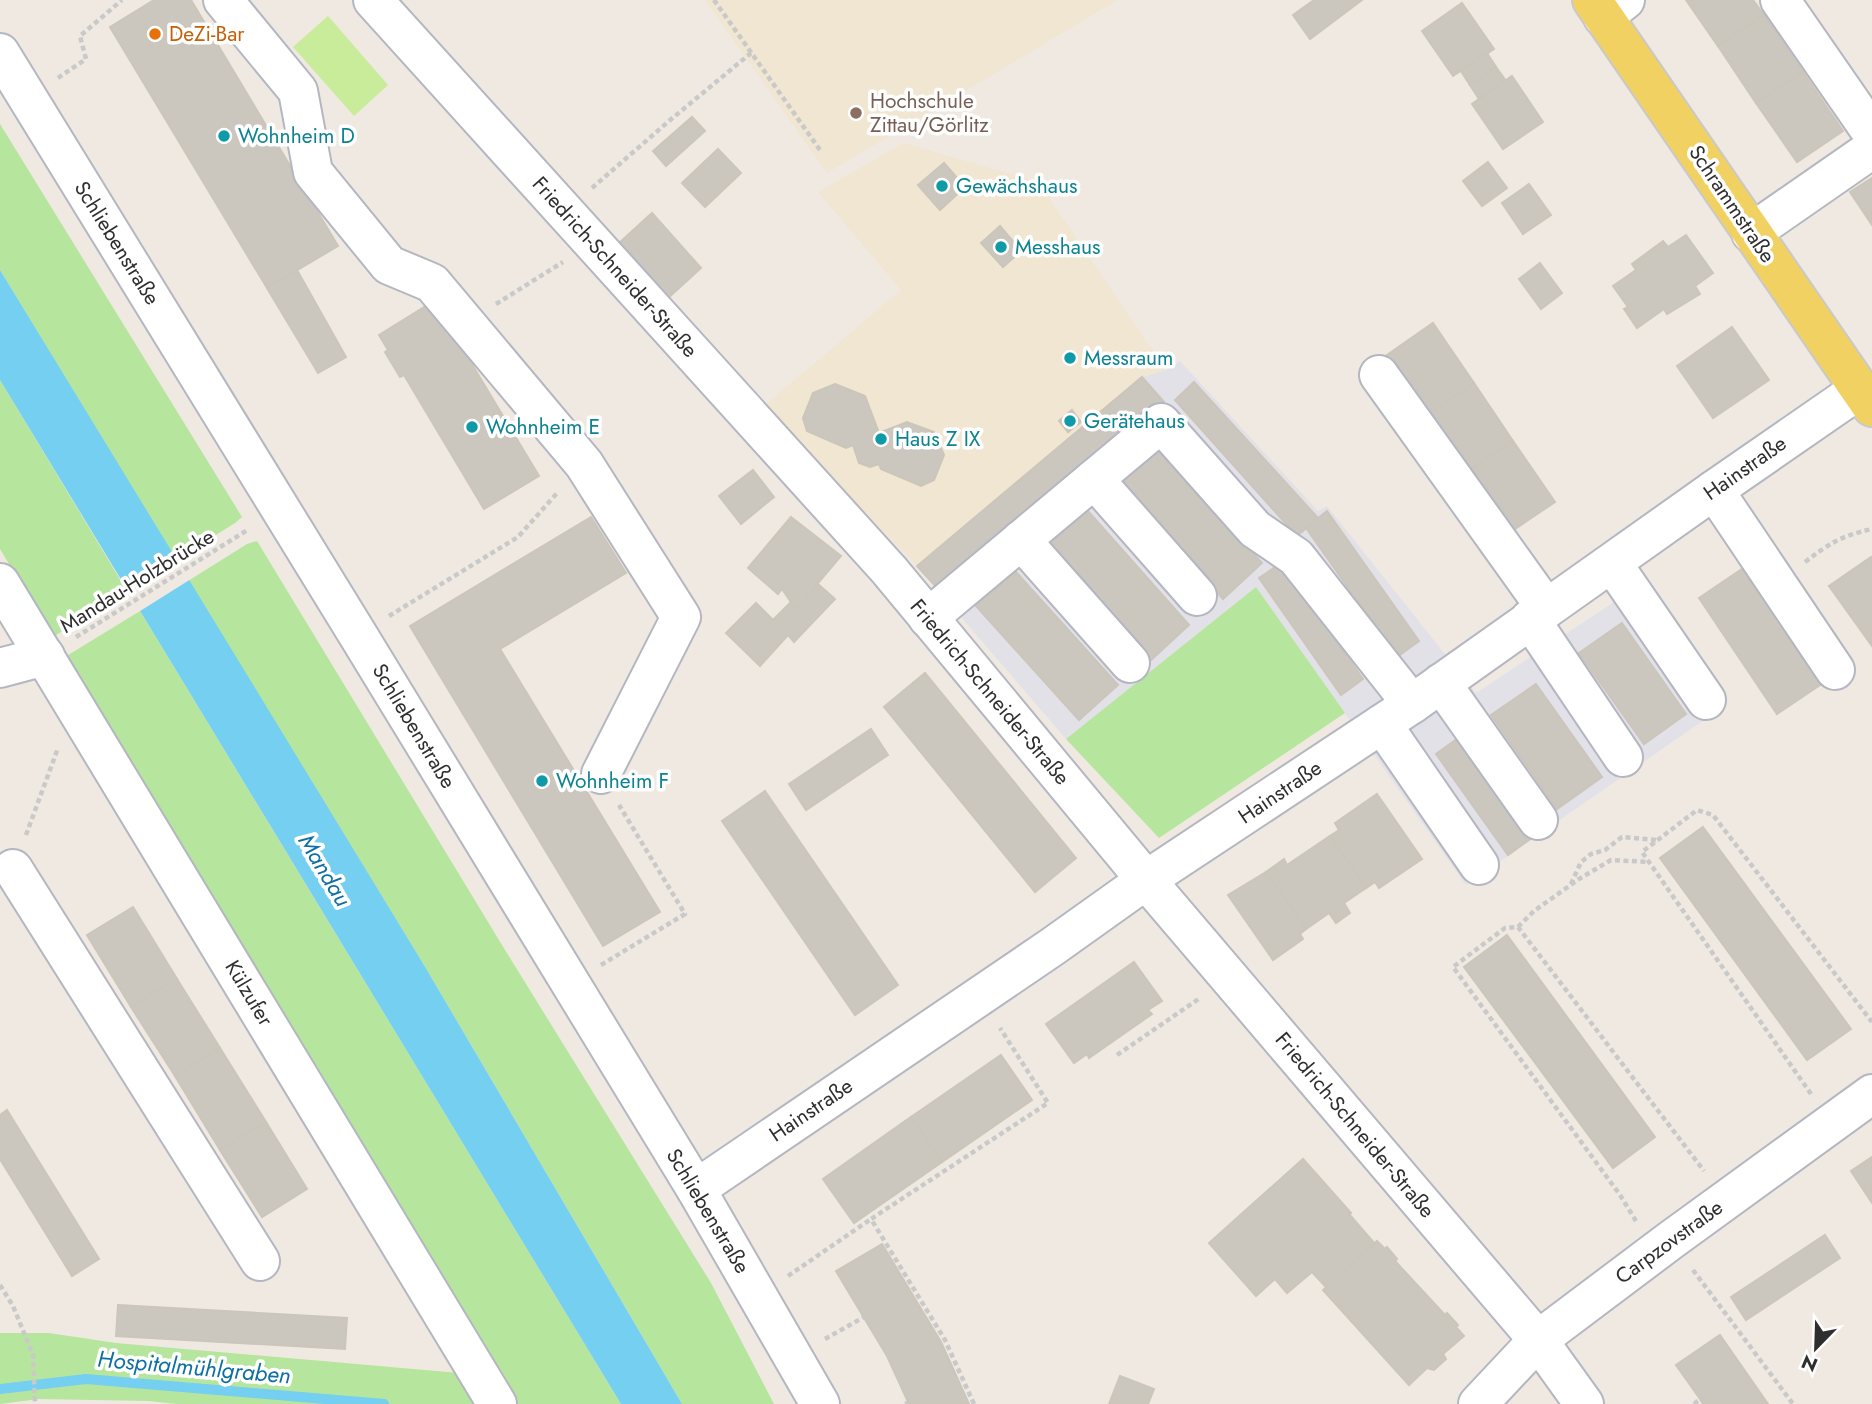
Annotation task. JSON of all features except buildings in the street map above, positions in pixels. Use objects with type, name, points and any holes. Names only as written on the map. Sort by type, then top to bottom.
[{"type":"main road","name":"Schrammstraße","points":[[1607,6],[1751,233],[1866,398]]},
{"type":"street","points":[[223,0],[298,91],[313,172],[389,265],[432,283],[584,464],[681,617],[601,774]]},
{"type":"street","name":"Friedrich-Schneider-Straße","points":[[373,0],[888,570],[1146,880],[1538,1340],[1584,1404]]},
{"type":"street","points":[[1780,0],[1872,133]]},
{"type":"street","name":"Schliebenstraße","points":[[0,53],[696,1189],[820,1404]]},
{"type":"street","points":[[1751,233],[1872,149]]},
{"type":"street","points":[[1379,375],[1538,614],[1623,757]]},
{"type":"street","name":"Hainstraße","points":[[696,1189],[1146,880],[1412,704],[1714,490],[1866,398]]},
{"type":"street","points":[[928,618],[1161,423],[1255,529],[1296,557],[1412,704],[1538,820]]},
{"type":"street","points":[[1094,479],[1197,596]]},
{"type":"street","points":[[1714,490],[1835,670]]},
{"type":"street","points":[[1021,540],[1130,663]]},
{"type":"street","points":[[1612,563],[1706,700]]},
{"type":"street","name":"Külzufer","points":[[0,583],[58,648],[498,1404]]},
{"type":"street","points":[[0,668],[58,648]]},
{"type":"street","points":[[1412,704],[1479,864]]},
{"type":"street","points":[[13,869],[260,1261]]},
{"type":"street","name":"Carpzovstraße","points":[[1478,1404],[1538,1340],[1872,1094]]},
{"type":"path","points":[[27,97],[86,59],[80,36],[122,0]]},
{"type":"path","points":[[714,0],[820,150]]},
{"type":"path","points":[[565,212],[751,53]]},
{"type":"path","points":[[465,323],[593,243]]},
{"type":"path","points":[[358,635],[518,537],[584,464]]},
{"type":"path","points":[[1777,582],[1832,541],[1872,528]]},
{"type":"path","name":"Mandau-Holzbrücke","points":[[58,648],[230,541]]},
{"type":"path","points":[[13,869],[62,737]]},
{"type":"path","points":[[600,965],[685,914],[601,774]]},
{"type":"path","points":[[1831,1124],[1642,852],[1697,810],[1713,815],[1872,1022]]},
{"type":"path","points":[[1570,885],[1581,862],[1591,854],[1605,850],[1622,837],[1658,840]]},
{"type":"path","points":[[1650,862],[1611,860],[1570,885],[1534,911],[1518,927],[1504,928],[1453,967],[1620,1195],[1793,1404]]},
{"type":"path","points":[[1518,927],[1726,1200]]},
{"type":"path","points":[[1117,1055],[1228,977]]},
{"type":"path","points":[[759,1297],[871,1219],[1048,1103],[979,995]]},
{"type":"path","points":[[871,1219],[944,1340],[974,1404]]},
{"type":"path","points":[[0,1285],[13,1306],[33,1355],[36,1404]]},
{"type":"path","points":[[823,1340],[864,1317]]},
{"type":"path","points":[[1694,1404],[1700,1399]]},
{"type":"shaded area","name":"Hochschule Zittau/Görlitz","points":[[705,0],[1118,0],[827,173]]},
{"type":"shaded area","points":[[904,143],[1038,182],[1166,370],[1142,377],[917,566],[764,406],[901,290],[818,192]]},
{"type":"shaded area","points":[[1180,361],[1318,511],[1327,506],[1476,693],[1640,585],[1727,704],[1466,885],[1256,587],[1066,739],[917,566],[1142,377],[1166,370]]},
{"type":"green space","points":[[328,16],[388,85],[354,116],[293,47]]},
{"type":"green space","points":[[0,124],[242,517],[176,560],[0,270]]},
{"type":"green space","points":[[0,380],[127,591],[53,637],[0,549]]},
{"type":"green space","points":[[257,541],[711,1283],[774,1404],[682,1404],[424,965],[188,581],[247,544]]},
{"type":"green space","points":[[1256,587],[1345,713],[1159,838],[1066,739]]},
{"type":"green space","points":[[140,611],[621,1404],[516,1404],[65,657]]},
{"type":"green space","points":[[0,1333],[49,1333],[116,1343],[459,1373],[478,1404],[177,1404],[39,1399],[0,1404]]},
{"type":"water","name":"Mandau","points":[[0,270],[424,965],[682,1404],[621,1404],[0,380]]},
{"type":"pier","points":[[179,558],[191,579],[137,613],[124,592]]},
{"type":"waterway","name":"Hospitalmühlgraben","points":[[0,1389],[86,1379],[384,1404]]},
{"type":"place","name":"DeZi-Bar","points":[[155,34]]},
{"type":"place","name":"Hochschule Zittau/Görlitz","points":[[856,113]]},
{"type":"place","name":"Wohnheim D","points":[[224,136]]},
{"type":"place","name":"Gewächshaus","points":[[942,186]]},
{"type":"place","name":"Messhaus","points":[[1001,247]]},
{"type":"place","name":"Messraum","points":[[1070,358]]},
{"type":"place","name":"Gerätehaus","points":[[1070,421]]},
{"type":"place","name":"Wohnheim E","points":[[472,427]]},
{"type":"place","name":"Haus Z IX","points":[[881,439]]},
{"type":"place","name":"Wohnheim F","points":[[542,781]]}]
